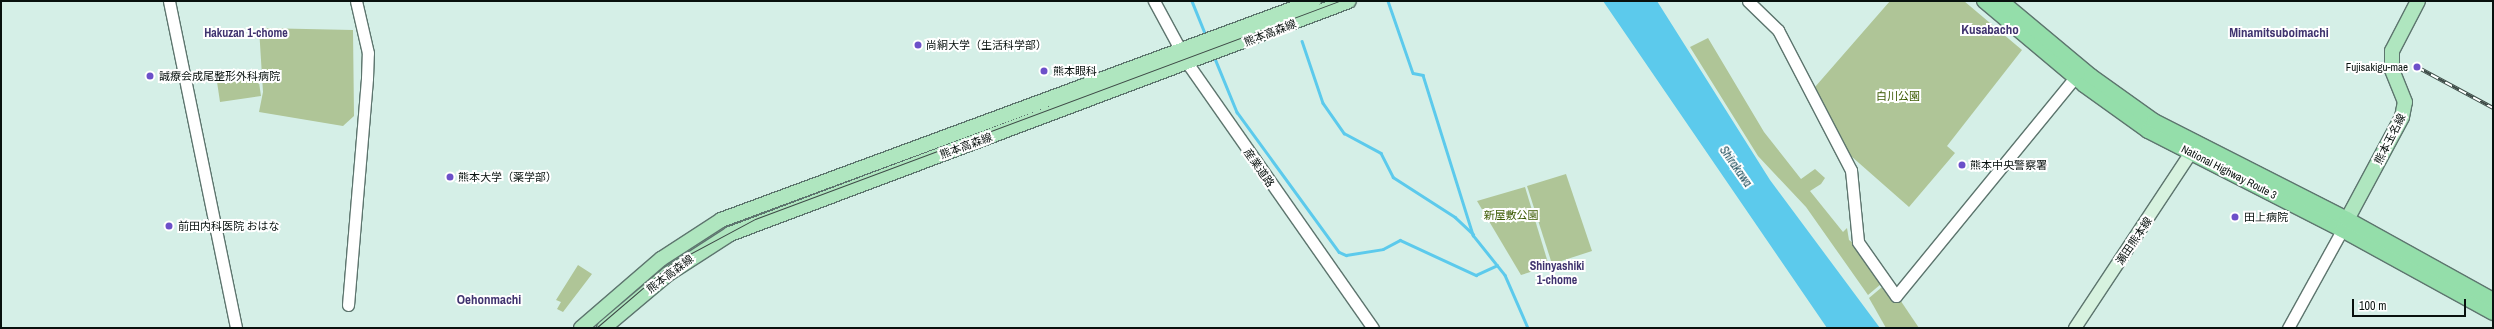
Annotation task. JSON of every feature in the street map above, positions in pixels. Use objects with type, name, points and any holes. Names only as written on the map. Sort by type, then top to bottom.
[{"type":"highway","name":"National Highway Route 3","points":[[1984,1],[2075,78],[2148,131],[2191,153],[2344,224],[2493,313]]},
{"type":"highway","name":"National Highway Route 3","points":[[2001,1],[2096,80],[2154,121],[2344,224],[2493,300]]},
{"type":"main road","name":"熊本高森線","points":[[581,328],[661,259],[721,220],[1179,49],[1314,1]]},
{"type":"main road","name":"熊本高森線","points":[[604,328],[668,274],[730,234],[1188,64],[1349,1]]},
{"type":"main road","name":"熊本玉名線","points":[[2344,224],[2405,110],[2392,69],[2392,51],[2418,1]]},
{"type":"main road","name":"瀬田熊本線","points":[[2075,328],[2191,153]]},
{"type":"street","points":[[169,1],[236,328]]},
{"type":"street","points":[[348,305],[368,53],[356,1]]},
{"type":"street","name":"産業道路","points":[[1154,1],[1188,64],[1373,328]]},
{"type":"street","points":[[1748,1],[1778,30],[1851,170],[1858,242],[1896,296],[2075,78]]},
{"type":"street","points":[[2288,328],[2344,224]]},
{"type":"green space","name":"白川公園","points":[[1890,1],[1964,1],[2022,50],[1947,146],[1955,153],[1909,207],[1851,156],[1815,87]]},
{"type":"green space","points":[[259,28],[353,30],[354,116],[343,126],[259,112],[263,92]]},
{"type":"green space","points":[[1708,38],[1764,132],[1801,179],[1815,169],[1825,178],[1821,184],[1810,191],[1843,232],[1847,228],[1849,240],[1868,254],[1887,279],[1868,295],[1806,207],[1758,156],[1690,47]]},
{"type":"green space","points":[[257,69],[261,96],[220,102],[216,75]]},
{"type":"green space","points":[[1566,174],[1592,251],[1552,264],[1527,186]]},
{"type":"green space","name":"新屋敷公園","points":[[1525,187],[1549,266],[1521,275],[1477,201]]},
{"type":"green space","points":[[578,265],[592,274],[563,312],[557,309],[561,302],[556,300]]},
{"type":"green space","points":[[1888,282],[1919,328],[1886,328],[1869,298]]},
{"type":"water","name":"Shirakawa","points":[[1603,1],[1657,1],[1770,180],[1880,328],[1827,328]]},
{"type":"waterway","points":[[1192,1],[1206,36]]},
{"type":"waterway","points":[[1388,1],[1413,73],[1423,75],[1473,235],[1505,275],[1528,328]]},
{"type":"waterway","points":[[1302,41],[1323,103],[1344,133],[1381,153],[1393,177],[1455,217],[1473,234]]},
{"type":"waterway","points":[[1214,56],[1237,112],[1339,252],[1346,255],[1383,249],[1400,240],[1476,275],[1497,265]]},
{"type":"tram line","points":[[596,328],[671,264],[755,219],[1339,1]]},
{"type":"railway","points":[[2417,67],[2493,108]]},
{"type":"place","name":"尚絅大学（生活科学部）","points":[[918,45]]},
{"type":"place","name":"Fujisakigu-mae","points":[[2417,67]]},
{"type":"place","name":"熊本眼科","points":[[1044,71]]},
{"type":"place","name":"誠療会成尾整形外科病院","points":[[150,76]]},
{"type":"place","name":"熊本中央警察署","points":[[1962,165]]},
{"type":"place","name":"熊本大学（薬学部）","points":[[450,177]]},
{"type":"place","name":"田上病院","points":[[2235,217]]},
{"type":"place","name":"前田内科医院 おはな","points":[[169,226]]},
{"type":"district","name":"Kusabacho","points":[[1990,30]]},
{"type":"district","name":"Minamitsuboimachi","points":[[2279,33]]},
{"type":"district","name":"Hakuzan 1-chome","points":[[246,34]]},
{"type":"district","name":"Shinyashiki 1-chome","points":[[1557,274]]},
{"type":"district","name":"Oehonmachi","points":[[489,300]]}]
